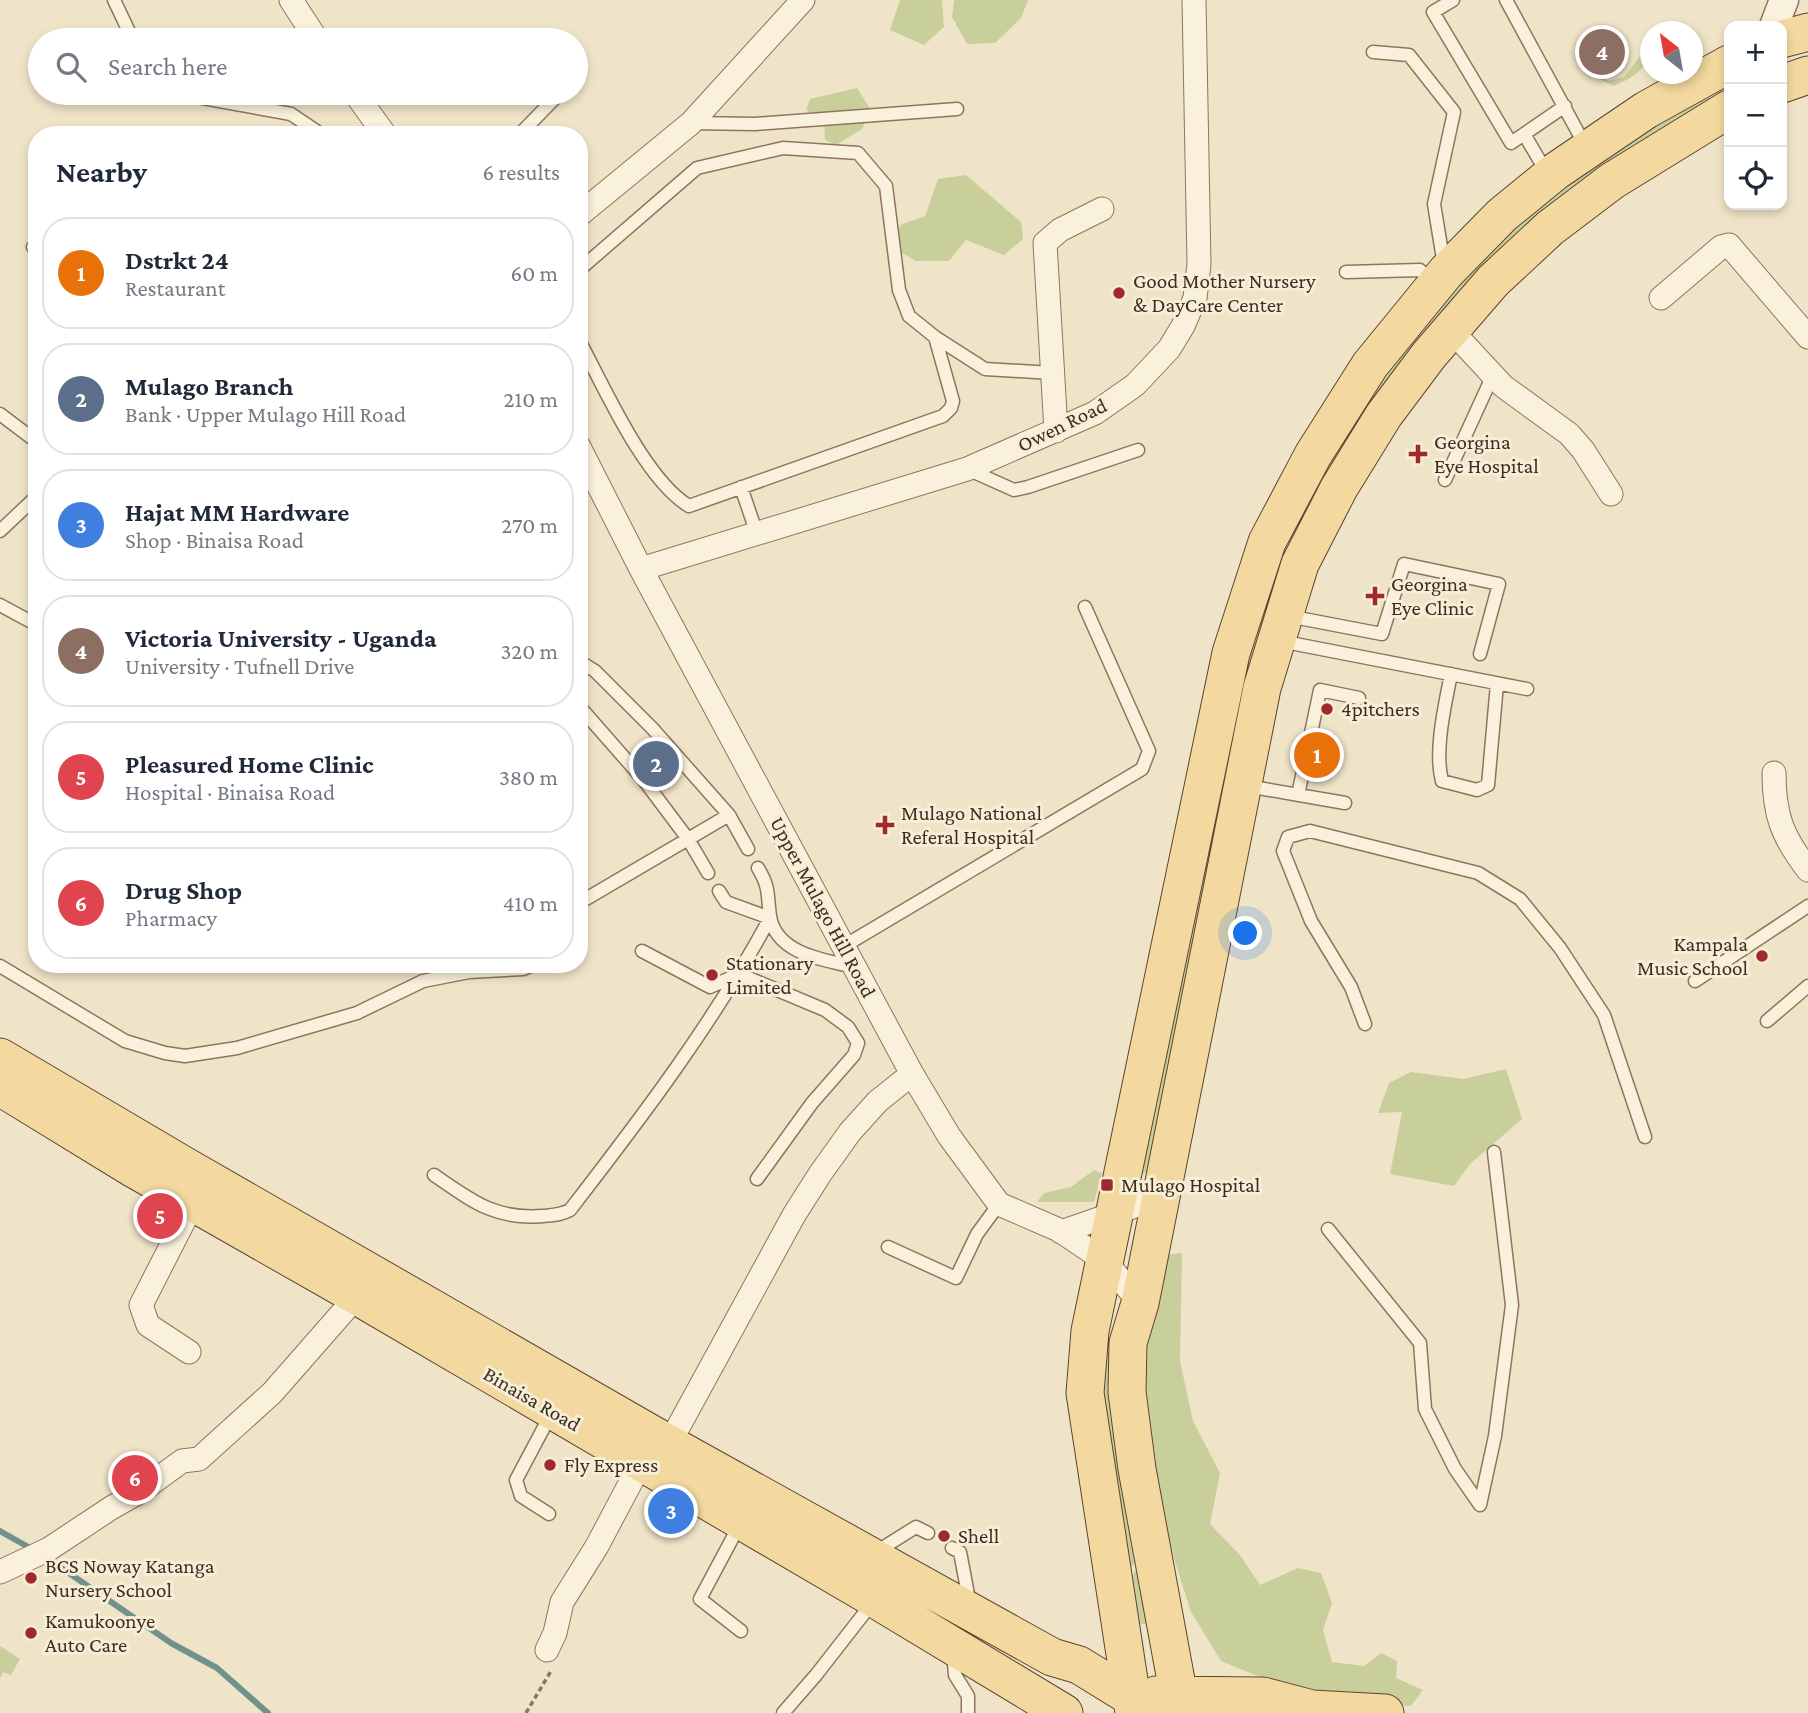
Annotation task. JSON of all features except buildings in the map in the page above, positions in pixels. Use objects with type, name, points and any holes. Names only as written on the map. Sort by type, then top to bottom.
[{"type":"main road","points":[[1787,38],[1808,32]]},
{"type":"main road","points":[[1385,1713],[1312,1709],[1264,1696],[1133,1705],[1085,1393],[1090,1331],[1231,653],[1267,542],[1313,455],[1370,365],[1440,278],[1502,215],[1550,176],[1646,110],[1724,67]]},
{"type":"main road","points":[[1787,82],[1808,75]]},
{"type":"main road","points":[[1180,1703],[1126,1392],[1128,1343],[1140,1303],[1262,688],[1300,564],[1339,488],[1384,415],[1493,281],[1550,228],[1612,181],[1724,112]]},
{"type":"main road","points":[[1224,685],[1262,688]]},
{"type":"main road","name":"Binaisa Road","points":[[0,1057],[197,1173],[655,1453],[742,1521],[1064,1713]]},
{"type":"main road","name":"Binaisa Road","points":[[0,1087],[192,1203],[552,1411],[655,1453],[870,1556],[1052,1657],[1079,1665],[1133,1705]]},
{"type":"street","points":[[290,0],[309,28]]},
{"type":"street","points":[[588,208],[691,123],[803,0]]},
{"type":"street","name":"Owen Road","points":[[641,569],[967,469],[1095,413],[1135,385],[1169,349],[1184,326],[1195,298],[1200,224],[1194,0]]},
{"type":"street","points":[[1775,21],[1784,0]]},
{"type":"street","points":[[364,105],[379,126]]},
{"type":"street","points":[[1056,431],[1045,243],[1060,230],[1102,209]]},
{"type":"street","points":[[1661,298],[1721,247],[1729,245],[1808,337]]},
{"type":"street","points":[[1451,330],[1493,375],[1521,400],[1569,434],[1583,450],[1611,494]]},
{"type":"street","name":"Upper Mulago Hill Road","points":[[588,465],[641,569],[912,1074],[949,1136],[999,1204],[1061,1232],[1105,1261],[1140,1303]]},
{"type":"street","points":[[1774,773],[1774,794],[1780,826],[1789,845],[1808,870]]},
{"type":"street","points":[[547,1650],[555,1633],[562,1602],[655,1453],[794,1215],[850,1132],[878,1101],[912,1074]]},
{"type":"street","points":[[1061,1232],[1161,1197]]},
{"type":"street","points":[[189,1352],[148,1325],[141,1305],[192,1203]]},
{"type":"street","points":[[0,1572],[40,1554],[141,1491],[182,1461],[199,1459],[272,1393],[357,1296]]},
{"type":"lane","points":[[114,0],[127,28]]},
{"type":"lane","points":[[1452,0],[1433,12],[1511,143],[1565,106]]},
{"type":"lane","points":[[1506,0],[1587,150]]},
{"type":"lane","points":[[1346,272],[1420,270],[1440,278],[1434,204],[1454,112],[1409,55],[1374,52]]},
{"type":"lane","points":[[241,105],[290,114],[308,126]]},
{"type":"lane","points":[[528,126],[548,105]]},
{"type":"lane","points":[[691,123],[755,124],[957,108]]},
{"type":"lane","points":[[1524,134],[1550,176]]},
{"type":"lane","points":[[588,262],[697,168],[783,148],[859,153],[886,186],[899,290],[909,316],[935,337],[985,369],[1052,373]]},
{"type":"lane","points":[[588,357],[629,435],[674,497],[689,506],[943,416],[951,408],[953,401],[935,337]]},
{"type":"lane","points":[[1444,480],[1493,375]]},
{"type":"lane","points":[[0,414],[28,435]]},
{"type":"lane","points":[[967,469],[1014,490],[1138,450]]},
{"type":"lane","points":[[741,487],[757,534]]},
{"type":"lane","points":[[0,531],[28,505]]},
{"type":"lane","points":[[1280,628],[1382,634],[1405,564],[1499,584],[1480,654]]},
{"type":"lane","points":[[0,605],[28,620]]},
{"type":"lane","points":[[844,946],[1142,769],[1149,751],[1085,607]]},
{"type":"lane","points":[[1280,628],[1451,674],[1527,689]]},
{"type":"lane","points":[[588,667],[652,728],[729,815],[748,849]]},
{"type":"lane","points":[[1451,674],[1439,768],[1442,781],[1477,790],[1488,785],[1497,684]]},
{"type":"lane","points":[[1298,795],[1320,690],[1359,698]]},
{"type":"lane","points":[[588,716],[643,779],[688,839],[708,873]]},
{"type":"lane","points":[[1243,786],[1345,803]]},
{"type":"lane","points":[[588,898],[729,815]]},
{"type":"lane","points":[[1365,1024],[1350,987],[1311,921],[1283,851],[1288,837],[1310,831],[1478,873],[1520,899],[1560,948],[1604,1015],[1645,1137]]},
{"type":"lane","points":[[758,868],[768,884],[770,918],[774,929],[791,947],[807,955],[855,967]]},
{"type":"lane","points":[[719,891],[726,902],[770,918]]},
{"type":"lane","points":[[1695,981],[1807,910]]},
{"type":"lane","points":[[434,1175],[475,1203],[520,1218],[563,1214],[570,1210],[637,1123],[739,974],[770,918]]},
{"type":"lane","points":[[642,951],[710,987],[739,974],[825,1010],[848,1027],[858,1043],[854,1055],[812,1104],[757,1179]]},
{"type":"lane","points":[[0,966],[125,1041],[185,1056],[237,1048],[357,1013],[423,981],[464,973]]},
{"type":"lane","points":[[1767,1021],[1808,986]]},
{"type":"lane","points":[[1328,1229],[1420,1343],[1425,1409],[1455,1469],[1480,1505],[1495,1436],[1512,1305],[1494,1152]]},
{"type":"lane","points":[[888,1247],[956,1278],[977,1234],[999,1204]]},
{"type":"lane","points":[[549,1514],[521,1496],[516,1480],[552,1411]]},
{"type":"lane","points":[[741,1631],[700,1599],[742,1521]]},
{"type":"lane","points":[[870,1556],[916,1527],[928,1533]]},
{"type":"lane","points":[[952,1548],[960,1552],[972,1612]]},
{"type":"lane","points":[[789,1711],[875,1599]]},
{"type":"lane","points":[[952,1645],[953,1668],[968,1696],[968,1713]]},
{"type":"path","points":[[526,1713],[556,1663],[554,1656],[547,1650]]},
{"type":"green space","points":[[900,0],[942,0],[944,27],[924,45],[890,30]]},
{"type":"green space","points":[[954,0],[1028,0],[1021,18],[995,43],[967,44],[952,17]]},
{"type":"green space","points":[[1640,56],[1640,70],[1631,77],[1614,86],[1599,79],[1601,74],[1608,81],[1624,77]]},
{"type":"green space","points":[[1715,87],[1702,113],[1620,165],[1335,476],[1155,1164],[1132,1184],[1196,883],[1252,649],[1278,570],[1322,477],[1348,431],[1408,344],[1476,265],[1513,230],[1586,172]]},
{"type":"green space","points":[[857,88],[871,110],[862,129],[836,145],[825,140],[824,119],[806,110],[810,99]]},
{"type":"green space","points":[[966,175],[1021,222],[1023,239],[1004,255],[966,240],[949,261],[916,261],[895,249],[900,225],[925,216],[938,179]]},
{"type":"green space","points":[[1506,1069],[1522,1119],[1470,1164],[1454,1186],[1390,1174],[1402,1112],[1378,1113],[1389,1083],[1411,1072],[1463,1079]]},
{"type":"green space","points":[[1094,1170],[1102,1173],[1094,1202],[1037,1202],[1044,1193],[1071,1187]]},
{"type":"green space","points":[[1182,1253],[1180,1361],[1193,1421],[1220,1473],[1210,1524],[1240,1555],[1260,1585],[1298,1568],[1321,1573],[1332,1603],[1323,1630],[1332,1662],[1364,1666],[1381,1653],[1397,1661],[1396,1678],[1423,1690],[1411,1706],[1354,1701],[1275,1683],[1221,1661],[1191,1612],[1159,1511],[1136,1388],[1164,1255]]},
{"type":"green space","points":[[1099,1346],[1116,1350],[1141,1555],[1127,1573],[1100,1413]]},
{"type":"green space","points":[[1142,1561],[1156,1623],[1130,1625],[1128,1582]]},
{"type":"green space","points":[[0,1646],[20,1659],[11,1675],[3,1672],[0,1679]]},
{"type":"waterway","points":[[0,1531],[32,1549]]},
{"type":"waterway","points":[[44,1556],[171,1643],[217,1668],[268,1713]]},
{"type":"place","name":"Victoria University - Uganda","points":[[1602,52]]},
{"type":"place","name":"Good Mother Nursery & DayCare Center","points":[[1119,293]]},
{"type":"place","name":"Georgina Eye Hospital","points":[[1418,454]]},
{"type":"place","name":"Georgina Eye Clinic","points":[[1375,596]]},
{"type":"place","name":"4pitchers","points":[[1327,709]]},
{"type":"place","name":"Dstrkt 24","points":[[1317,755]]},
{"type":"place","name":"Mulago Branch","points":[[656,764]]},
{"type":"place","name":"Mulago National Referal Hospital","points":[[885,825]]},
{"type":"place","name":"Kampala Music School","points":[[1762,956]]},
{"type":"place","name":"Stationary Limited","points":[[712,975]]},
{"type":"place","name":"Mulago Hospital","points":[[1107,1185]]},
{"type":"place","name":"Pleasured Home Clinic","points":[[160,1216]]},
{"type":"place","name":"Fly Express","points":[[550,1465]]},
{"type":"place","name":"Drug Shop","points":[[135,1478]]},
{"type":"place","name":"Hajat MM Hardware","points":[[671,1511]]},
{"type":"place","name":"Shell","points":[[944,1536]]},
{"type":"place","name":"BCS Noway Katanga Nursery School","points":[[31,1578]]},
{"type":"place","name":"Kamukoonye Auto Care","points":[[31,1633]]}]
